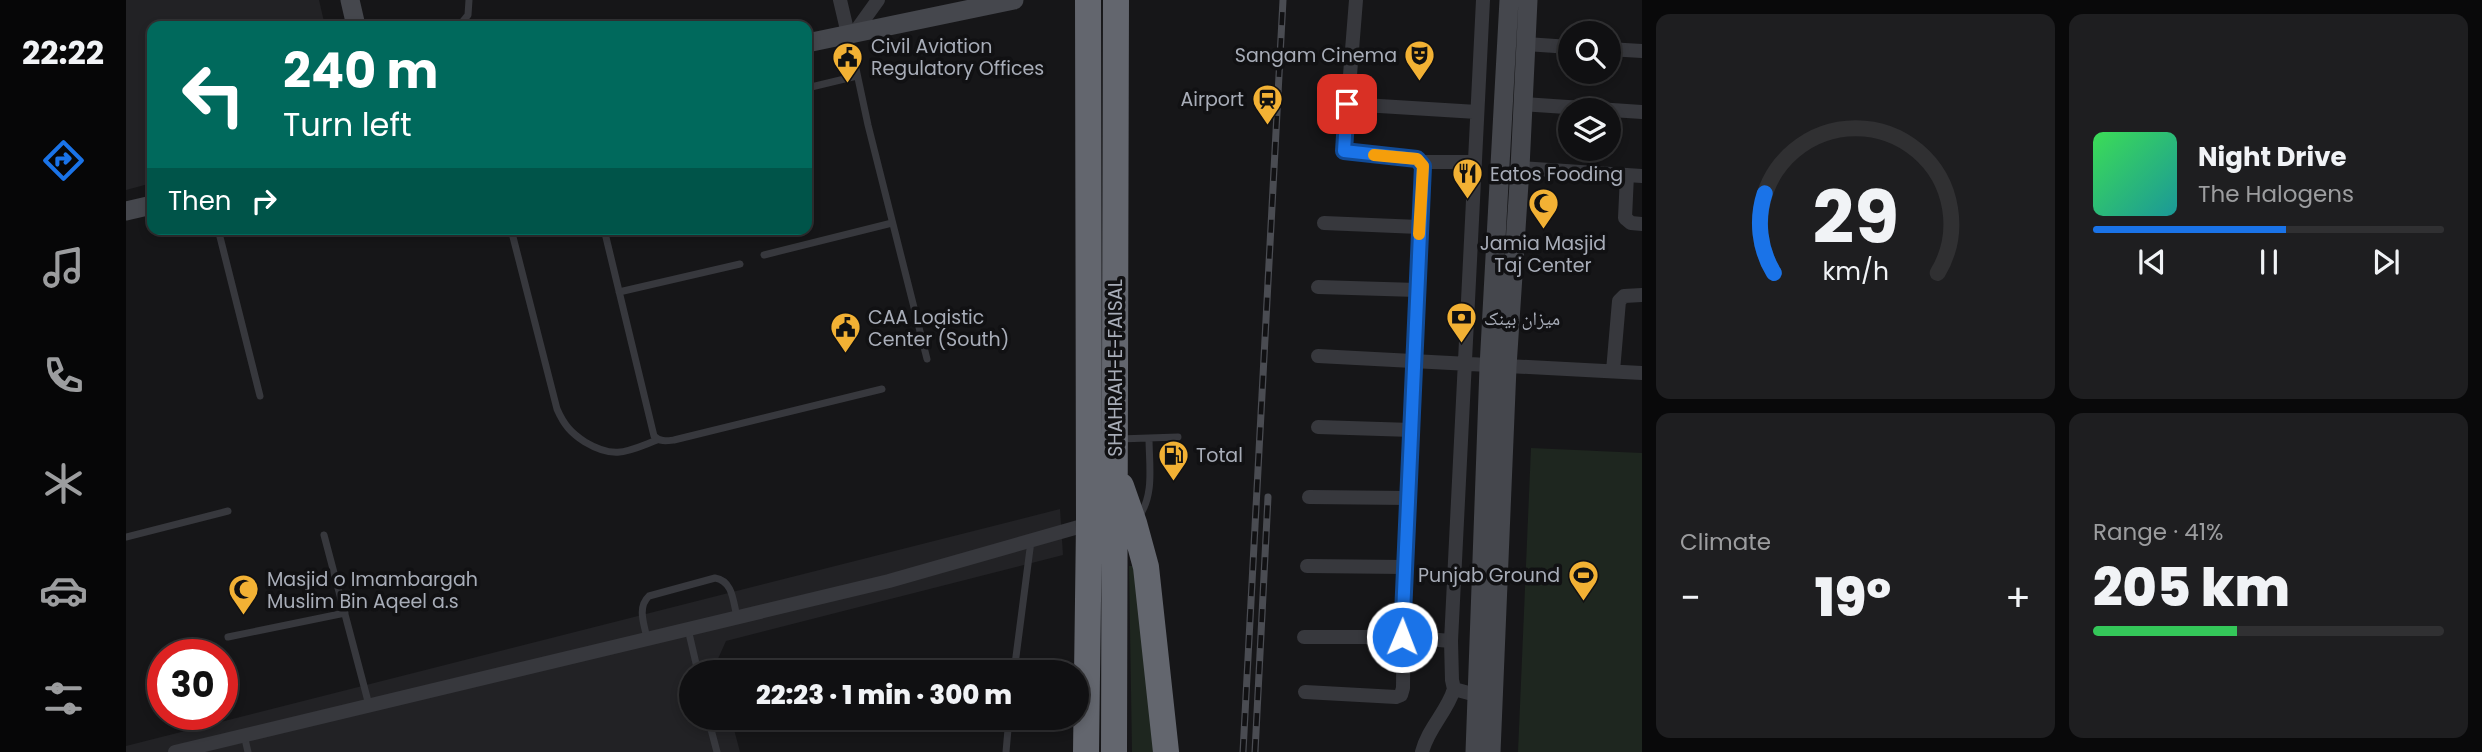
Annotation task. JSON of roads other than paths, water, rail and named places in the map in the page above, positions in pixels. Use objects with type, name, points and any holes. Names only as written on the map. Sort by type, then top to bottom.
[{"type":"highway","name":"SHAHRAH-E-FAISAL","points":[[1087,745],[1088,0]]},
{"type":"highway","name":"SHAHRAH-E-FAISAL","points":[[1114,744],[1116,0]]},
{"type":"highway","points":[[1115,468],[1135,523],[1146,567],[1166,752]]},
{"type":"street","points":[[350,0],[355,21]]},
{"type":"street","points":[[840,0],[852,33]]},
{"type":"street","points":[[852,33],[878,0]]},
{"type":"street","points":[[812,42],[1014,0]]},
{"type":"street","points":[[1305,692],[1396,697],[1401,695],[1404,567],[1423,166],[1417,159],[1344,151],[1356,0]]},
{"type":"street","points":[[1422,752],[1454,689],[1451,641],[1483,0]]},
{"type":"street","points":[[1491,752],[1498,367],[1509,0]]},
{"type":"street","points":[[1475,752],[1476,695],[1498,367],[1520,168],[1528,0]]},
{"type":"street","points":[[1526,44],[1558,46]]},
{"type":"street","points":[[1621,50],[1642,51]]},
{"type":"street","points":[[1479,66],[1506,66]]},
{"type":"street","points":[[1347,104],[1477,111]]},
{"type":"street","points":[[1522,104],[1642,112]]},
{"type":"street","points":[[1420,162],[1474,162]]},
{"type":"street","points":[[1520,168],[1634,175],[1625,218],[1631,223],[1642,224]]},
{"type":"street","points":[[126,211],[147,206]]},
{"type":"street","points":[[1324,223],[1419,227]]},
{"type":"street","points":[[1318,286],[1417,290]]},
{"type":"street","points":[[1613,371],[1619,301],[1624,296],[1642,295]]},
{"type":"street","points":[[1318,356],[1642,373]]},
{"type":"street","points":[[1318,427],[1412,430]]},
{"type":"street","points":[[1309,497],[1408,498]]},
{"type":"street","points":[[175,752],[889,581],[1089,524]]},
{"type":"street","points":[[1307,566],[1404,567]]},
{"type":"street","points":[[1304,636],[1402,637],[1451,641]]},
{"type":"street","points":[[1454,689],[1476,695]]},
{"type":"lane","points":[[463,21],[468,15],[469,0]]},
{"type":"lane","points":[[852,33],[858,76],[927,359]]},
{"type":"lane","points":[[812,87],[858,76]]},
{"type":"lane","points":[[764,255],[892,223]]},
{"type":"lane","points":[[220,235],[260,397]]},
{"type":"lane","points":[[512,235],[557,409],[573,435],[601,451],[611,454],[627,451],[657,440],[674,440],[882,389]]},
{"type":"lane","points":[[606,235],[657,440]]},
{"type":"lane","points":[[620,292],[740,264]]},
{"type":"lane","points":[[1115,439],[1178,437]]},
{"type":"lane","points":[[1135,523],[1148,500],[1149,438]]},
{"type":"lane","points":[[126,537],[228,511]]},
{"type":"lane","points":[[324,535],[369,705]]},
{"type":"lane","points":[[1016,660],[1032,540]]},
{"type":"lane","points":[[647,639],[642,611],[644,600],[649,596],[715,578],[724,580],[730,588],[737,618]]},
{"type":"lane","points":[[228,637],[345,613]]},
{"type":"lane","points":[[688,629],[695,660]]},
{"type":"lane","points":[[711,730],[717,752]]},
{"type":"lane","points":[[1006,752],[1008,730]]},
{"type":"lane","points":[[244,735],[248,752]]},
{"type":"railway","points":[[1243,752],[1283,0]]},
{"type":"railway","points":[[1255,752],[1268,497]]},
{"type":"place","name":"Sangam Cinema","points":[[1420,82]]},
{"type":"place","name":"Civil Aviation Regulatory Offices","points":[[848,84]]},
{"type":"place","name":"Airport","points":[[1267,126]]},
{"type":"place","name":"Eatos Fooding","points":[[1467,201]]},
{"type":"place","name":"Jamia Masjid Taj Center","points":[[1543,231]]},
{"type":"place","name":"میزان بینک","points":[[1461,345]]},
{"type":"place","name":"CAA Logistic Center (South)","points":[[845,355]]},
{"type":"place","name":"Total","points":[[1173,482]]},
{"type":"place","name":"Punjab Ground","points":[[1583,602]]},
{"type":"place","name":"Masjid o Imambargah Muslim Bin Aqeel a.s","points":[[244,617]]}]
